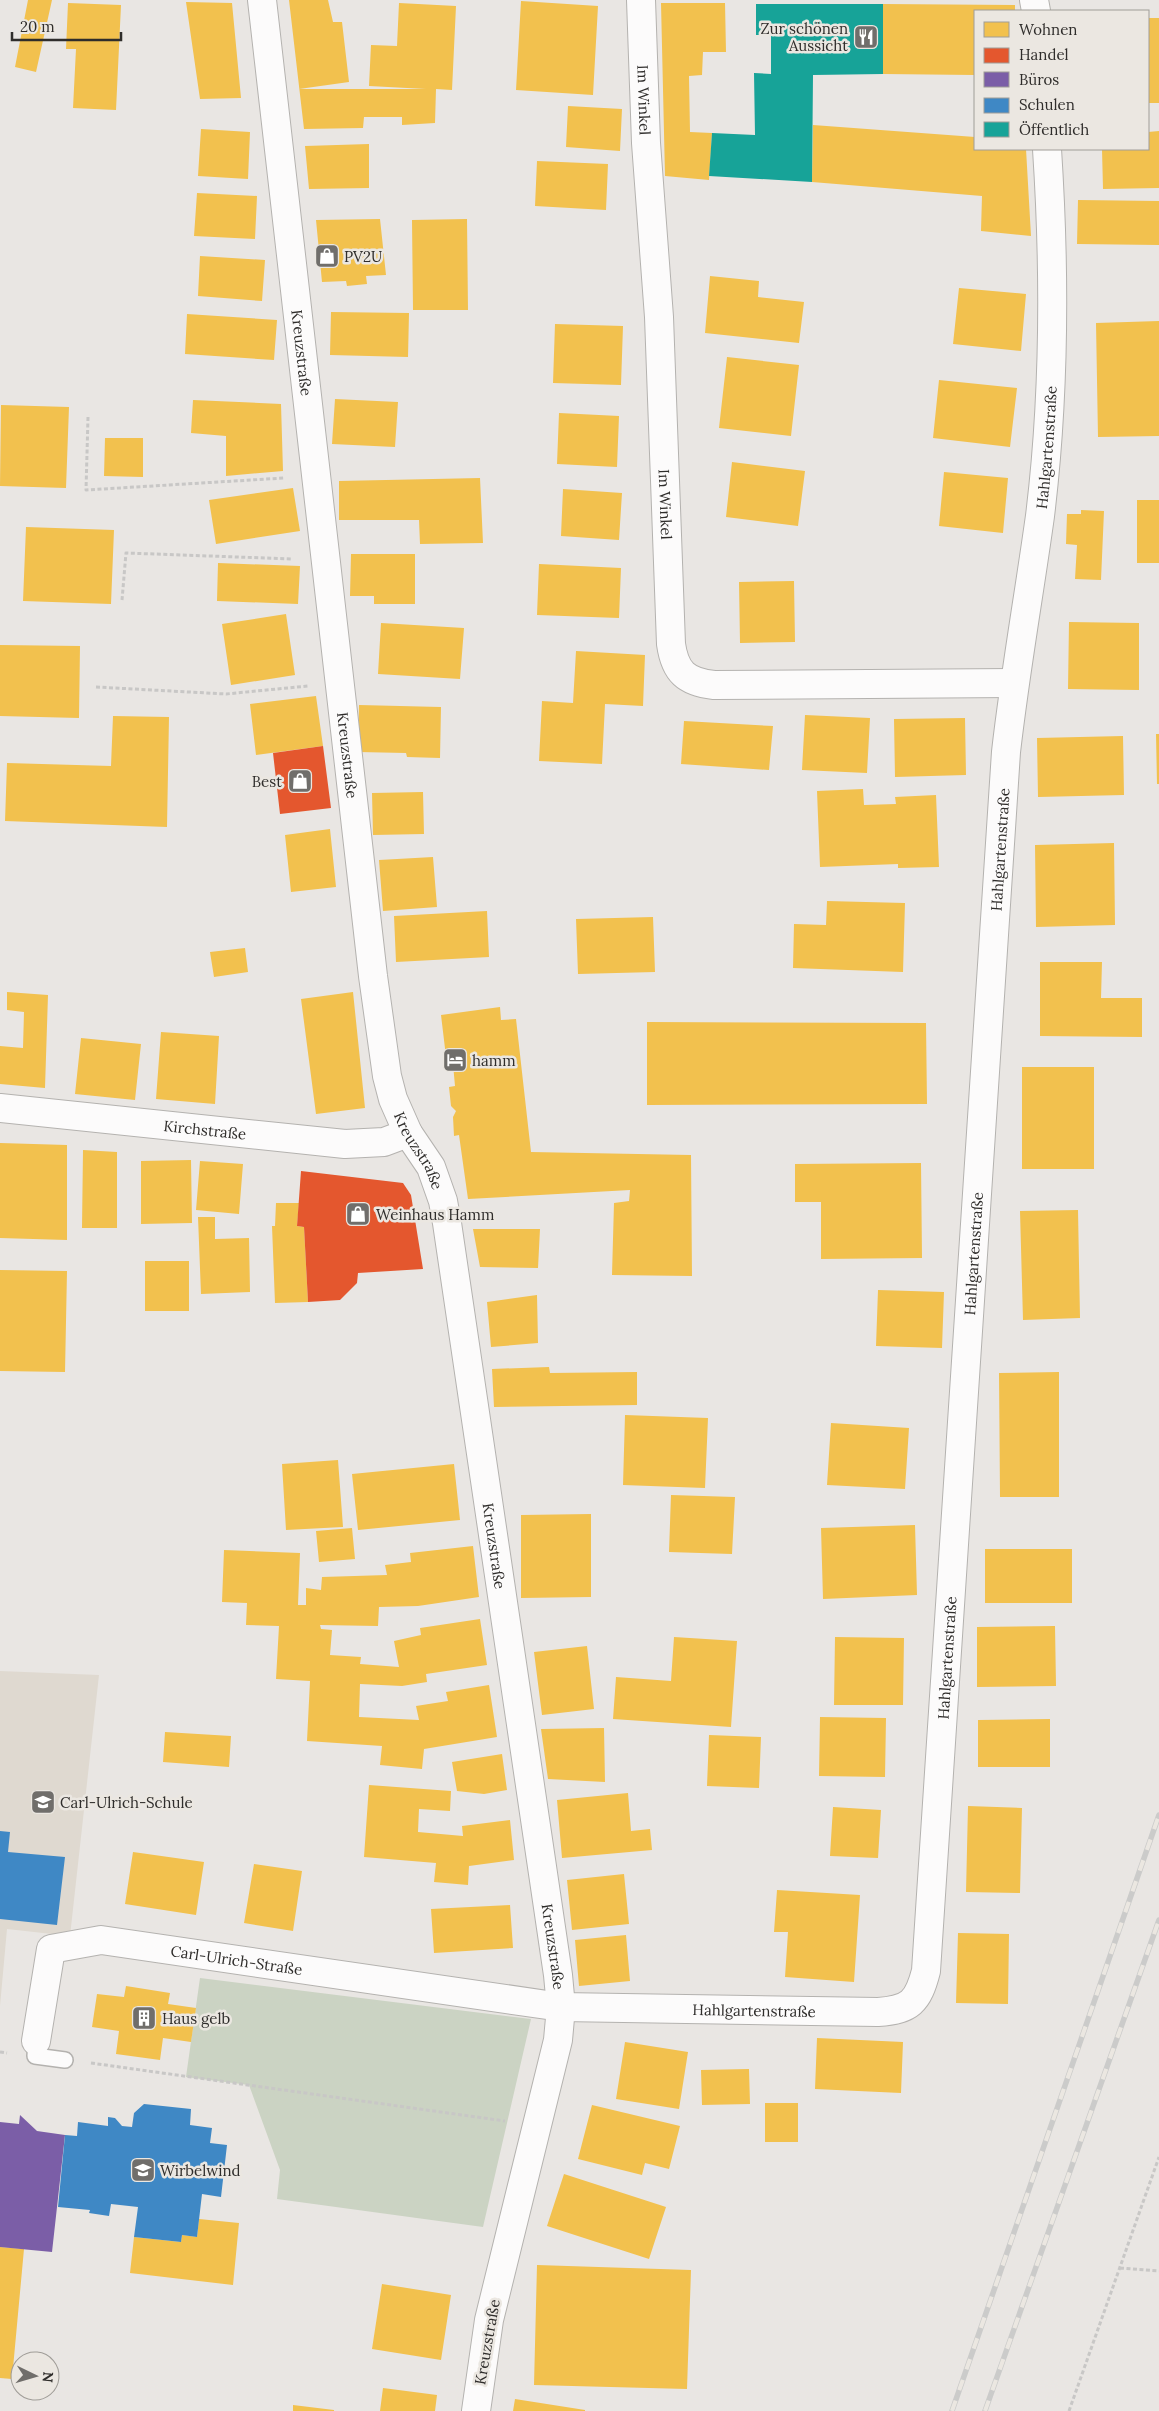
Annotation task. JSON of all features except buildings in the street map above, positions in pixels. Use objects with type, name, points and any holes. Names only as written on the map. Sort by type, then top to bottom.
[{"type":"street","name":"Kreuzstraße","points":[[262,0],[373,976],[387,1076],[399,1116],[431,1167],[443,1201],[448,1223],[558,1975],[560,2007],[558,2040],[489,2320],[476,2411]]},
{"type":"street","name":"Im Winkel","points":[[641,0],[646,143],[659,317],[673,658],[679,669],[688,678],[700,683],[714,685],[1013,683]]},
{"type":"street","name":"Hahlgartenstraße","points":[[560,2007],[878,2012],[895,2011],[906,2007],[915,2001],[922,1988],[926,1971],[1006,752],[1013,683],[1040,515],[1051,391],[1054,329],[1053,262],[1047,150]]},
{"type":"street","name":"Kirchstraße","points":[[0,1108],[359,1145],[384,1142],[408,1133]]},
{"type":"street","name":"Carl-Ulrich-Straße","points":[[36,2042],[51,1949],[101,1940],[560,2007]]},
{"type":"lane","name":"Carl-Ulrich-Straße","points":[[36,2042],[35,2056],[65,2060]]},
{"type":"path","points":[[88,417],[86,490],[317,476]]},
{"type":"path","points":[[122,600],[126,553],[326,560]]},
{"type":"path","points":[[96,687],[226,694],[340,683]]},
{"type":"path","points":[[65,2060],[538,2126]]},
{"type":"path","points":[[1069,2411],[1159,2157]]},
{"type":"path","points":[[1120,2268],[1159,2272]]},
{"type":"shaded area","name":"Carl-Ulrich-Schule","points":[[0,1671],[99,1675],[70,1936],[7,1929],[0,2006]]},
{"type":"green space","points":[[200,1978],[531,2019],[483,2227],[277,2199],[280,2170],[249,2085],[186,2077]]},
{"type":"railway","points":[[952,2411],[1159,1815]]},
{"type":"railway","points":[[985,2411],[1159,1920]]},
{"type":"place","name":"Zur schönen Aussicht","points":[[866,37]]},
{"type":"place","name":"PV2U","points":[[327,256]]},
{"type":"place","name":"Best","points":[[300,781]]},
{"type":"place","name":"hamm","points":[[455,1060]]},
{"type":"place","name":"Weinhaus Hamm","points":[[358,1214]]},
{"type":"place","name":"Carl-Ulrich-Schule","points":[[43,1802]]},
{"type":"place","name":"Haus gelb","points":[[144,2018]]},
{"type":"place","name":"Wirbelwind","points":[[143,2170]]}]
